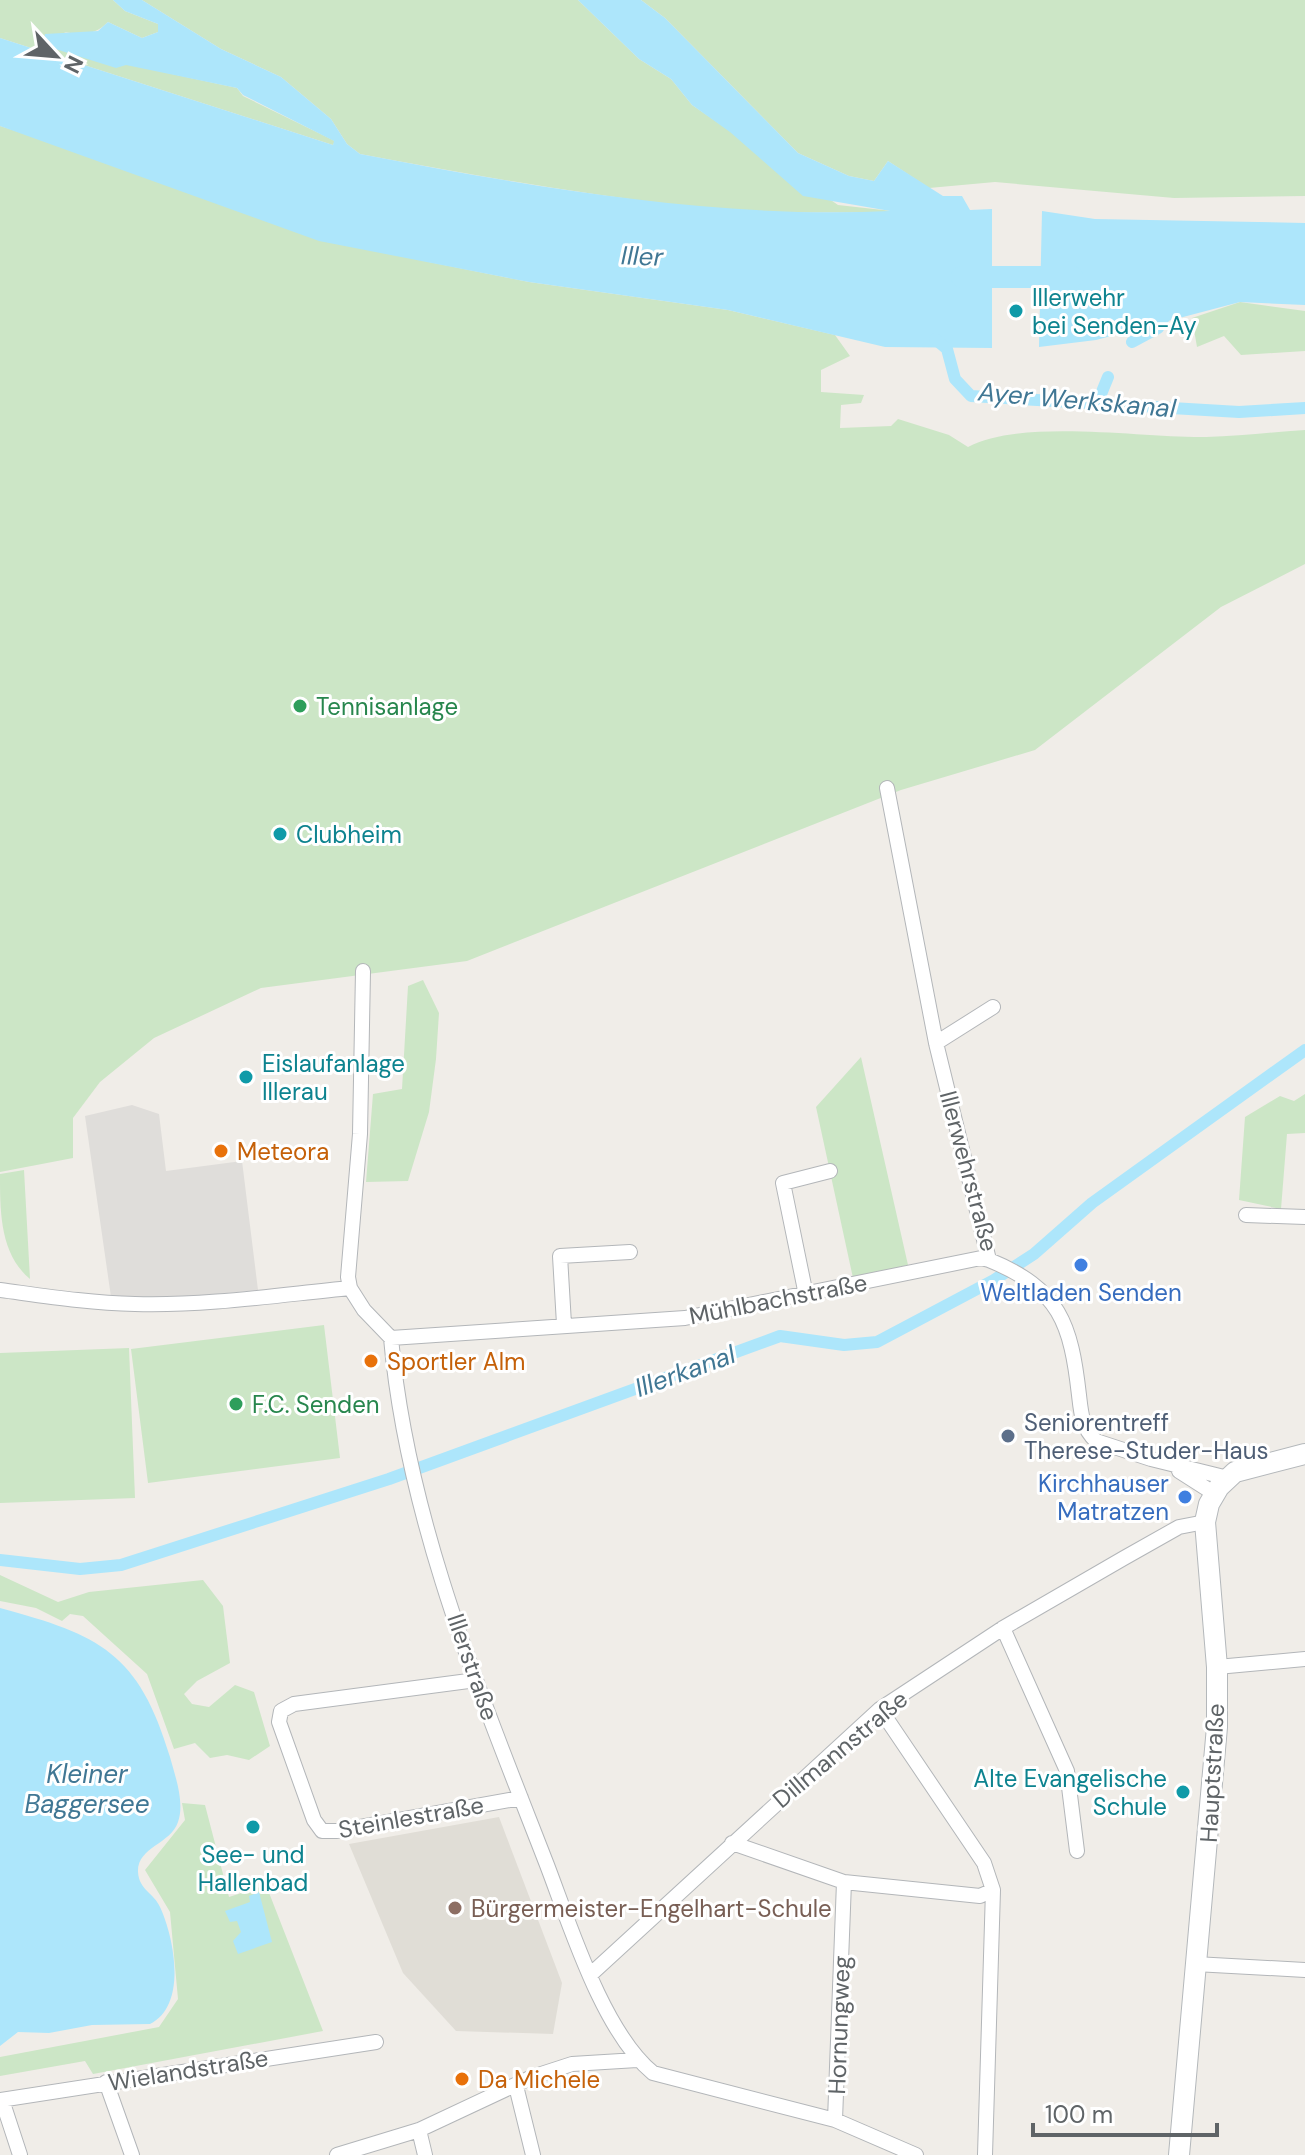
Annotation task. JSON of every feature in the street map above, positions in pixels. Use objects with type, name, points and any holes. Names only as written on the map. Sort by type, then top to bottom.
[{"type":"main road","points":[[1221,1486],[1243,1468],[1305,1454]]},
{"type":"main road","name":"Hauptstraße","points":[[1179,2155],[1212,1807],[1217,1667],[1205,1522],[1221,1486]]},
{"type":"street","name":"Illerwehrstraße","points":[[887,788],[936,1043],[992,1261],[1040,1291],[1063,1317],[1072,1343],[1082,1416],[1090,1436],[1106,1446],[1169,1464],[1221,1486]]},
{"type":"street","points":[[363,971],[360,1134],[350,1288],[364,1310],[391,1338]]},
{"type":"street","points":[[936,1043],[993,1007]]},
{"type":"street","points":[[806,1295],[783,1183],[830,1171]]},
{"type":"street","points":[[1246,1215],[1305,1217]]},
{"type":"street","points":[[564,1324],[560,1256],[630,1252]]},
{"type":"street","name":"Mühlbachstraße","points":[[391,1338],[685,1318],[981,1258],[992,1261]]},
{"type":"street","points":[[0,1290],[57,1299],[134,1304],[199,1303],[350,1288]]},
{"type":"street","name":"Illerstraße","points":[[391,1338],[417,1492],[476,1680],[590,1975],[637,2060]]},
{"type":"street","name":"Illerwehrstraße","points":[[1169,1464],[1221,1486]]},
{"type":"street","name":"Dillmannstraße","points":[[590,1975],[880,1709],[1003,1628],[1179,1527],[1205,1522]]},
{"type":"street","points":[[1003,1628],[1067,1771],[1077,1851]]},
{"type":"street","points":[[1217,1667],[1305,1659]]},
{"type":"street","name":"Steinlestraße","points":[[476,1680],[294,1704],[281,1711],[279,1722],[314,1820],[322,1831],[337,1831],[521,1798]]},
{"type":"street","points":[[880,1709],[984,1863],[993,1890],[985,2155]]},
{"type":"street","points":[[732,1843],[844,1882],[980,1896],[993,1890]]},
{"type":"street","name":"Hornungweg","points":[[835,2120],[844,1882]]},
{"type":"street","points":[[1195,1964],[1305,1970]]},
{"type":"street","name":"Wielandstraße","points":[[1,2100],[376,2042]]},
{"type":"street","points":[[337,2155],[419,2130],[572,2064],[637,2060],[653,2073],[669,2079],[835,2120],[916,2155]]},
{"type":"street","points":[[106,2082],[132,2155]]},
{"type":"street","points":[[516,2086],[533,2155]]},
{"type":"street","points":[[1,2100],[20,2155]]},
{"type":"street","points":[[419,2130],[425,2155]]},
{"type":"shaded area","points":[[132,1105],[159,1114],[166,1171],[242,1161],[258,1290],[164,1299],[111,1297],[85,1116]]},
{"type":"shaded area","name":"Bürgermeister-Engelhart-Schule","points":[[499,1817],[562,1983],[553,2034],[456,2031],[403,1973],[349,1844]]},
{"type":"green space","points":[[0,0],[113,0],[125,11],[158,24],[158,32],[142,38],[108,22],[88,33],[64,32],[126,64],[237,88],[243,96],[335,141],[333,145],[0,38]]},
{"type":"green space","points":[[142,0],[578,0],[639,59],[671,79],[692,105],[838,205],[901,212],[714,209],[564,190],[360,154],[347,144],[331,119],[281,77],[221,49]]},
{"type":"green space","points":[[641,0],[1305,0],[1305,196],[1174,198],[995,182],[929,188],[888,161],[874,181],[849,176],[798,153],[665,18]]},
{"type":"green space","points":[[0,126],[429,262],[529,282],[728,310],[835,335],[850,356],[821,370],[821,392],[864,395],[861,403],[841,405],[840,428],[891,426],[898,419],[949,435],[968,447],[991,438],[1050,431],[1206,437],[1305,430],[1305,564],[1221,607],[1035,750],[901,790],[467,961],[261,988],[154,1038],[100,1082],[73,1118],[73,1158],[0,1172]]},
{"type":"green space","points":[[1240,302],[1305,311],[1305,351],[1241,355],[1224,336],[1197,347],[1192,318]]},
{"type":"green space","points":[[423,980],[439,1013],[429,1112],[408,1181],[366,1182],[373,1094],[402,1089],[408,986]]},
{"type":"green space","points":[[861,1057],[908,1265],[853,1278],[816,1107]]},
{"type":"green space","points":[[1305,1094],[1305,1133],[1287,1134],[1281,1209],[1239,1200],[1245,1117],[1280,1096],[1294,1101]]},
{"type":"green space","points":[[24,1170],[30,1279],[20,1269],[7,1245],[0,1203],[0,1174]]},
{"type":"green space","name":"F.C. Senden","points":[[324,1325],[340,1458],[148,1483],[131,1349]]},
{"type":"green space","points":[[129,1348],[135,1498],[0,1503],[0,1353]]},
{"type":"green space","points":[[0,1575],[58,1602],[89,1592],[203,1580],[223,1606],[230,1663],[197,1681],[184,1694],[192,1704],[209,1707],[235,1685],[254,1692],[270,1746],[249,1760],[227,1755],[210,1758],[195,1743],[174,1749],[147,1674],[83,1616],[70,1614],[62,1621],[36,1608],[0,1601]]},
{"type":"green space","points":[[182,1803],[205,1805],[229,1897],[266,1885],[323,2031],[93,2074],[85,2061],[0,2076],[0,2057],[159,2027],[178,1999],[170,1912],[145,1870],[185,1820]]},
{"type":"water","points":[[113,0],[142,0],[221,49],[281,77],[331,119],[347,144],[360,154],[624,198],[757,210],[890,211],[803,196],[730,132],[692,105],[671,79],[639,59],[578,0],[641,0],[665,18],[798,153],[849,176],[874,181],[888,161],[943,196],[962,196],[970,210],[992,209],[992,348],[885,347],[728,310],[529,282],[319,241],[0,126],[0,38],[333,145],[334,141],[243,95],[237,88],[126,65],[116,68],[49,47],[44,40],[45,34],[98,31],[108,22],[142,38],[158,32],[158,24],[125,11]]},
{"type":"water","points":[[1042,211],[1095,219],[1305,223],[1305,305],[1240,302],[1096,340],[1039,347]]},
{"type":"water","name":"Kleiner Baggersee","points":[[0,1608],[64,1628],[111,1654],[129,1671],[158,1722],[177,1781],[180,1814],[169,1836],[148,1851],[139,1864],[139,1878],[157,1902],[173,1952],[174,1987],[170,2002],[162,2015],[150,2024],[92,2025],[49,2033],[18,2032],[0,2046]]},
{"type":"water","points":[[259,1892],[272,1942],[238,1954],[233,1941],[241,1932],[237,1921],[230,1922],[225,1911],[250,1902],[249,1896]]},
{"type":"waterway","name":"Iller","points":[[962,277],[1072,277]]},
{"type":"waterway","points":[[1132,342],[1158,328],[1167,312]]},
{"type":"waterway","name":"Ayer Werkskanal","points":[[935,339],[947,349],[955,379],[971,396],[1239,412],[1305,408]]},
{"type":"waterway","points":[[1097,404],[1108,377]]},
{"type":"waterway","name":"Illerkanal","points":[[0,1560],[80,1569],[121,1565],[389,1479],[780,1336],[844,1345],[877,1342],[994,1280],[1034,1254],[1092,1203],[1305,1050]]},
{"type":"place","name":"Illerwehr bei Senden-Ay","points":[[1016,311]]},
{"type":"place","name":"Tennisanlage","points":[[300,706]]},
{"type":"place","name":"Clubheim","points":[[280,834]]},
{"type":"place","name":"Eislaufanlage Illerau","points":[[246,1077]]},
{"type":"place","name":"Meteora","points":[[221,1151]]},
{"type":"place","name":"Weltladen Senden","points":[[1081,1265]]},
{"type":"place","name":"Sportler Alm","points":[[371,1361]]},
{"type":"place","name":"F.C. Senden","points":[[236,1404]]},
{"type":"place","name":"Seniorentreff Therese-Studer-Haus","points":[[1008,1436]]},
{"type":"place","name":"Kirchhauser Matratzen","points":[[1185,1497]]},
{"type":"place","name":"Alte Evangelische Schule","points":[[1183,1792]]},
{"type":"place","name":"See- und Hallenbad","points":[[253,1827]]},
{"type":"place","name":"Bürgermeister-Engelhart-Schule","points":[[455,1908]]},
{"type":"place","name":"Da Michele","points":[[462,2079]]}]
